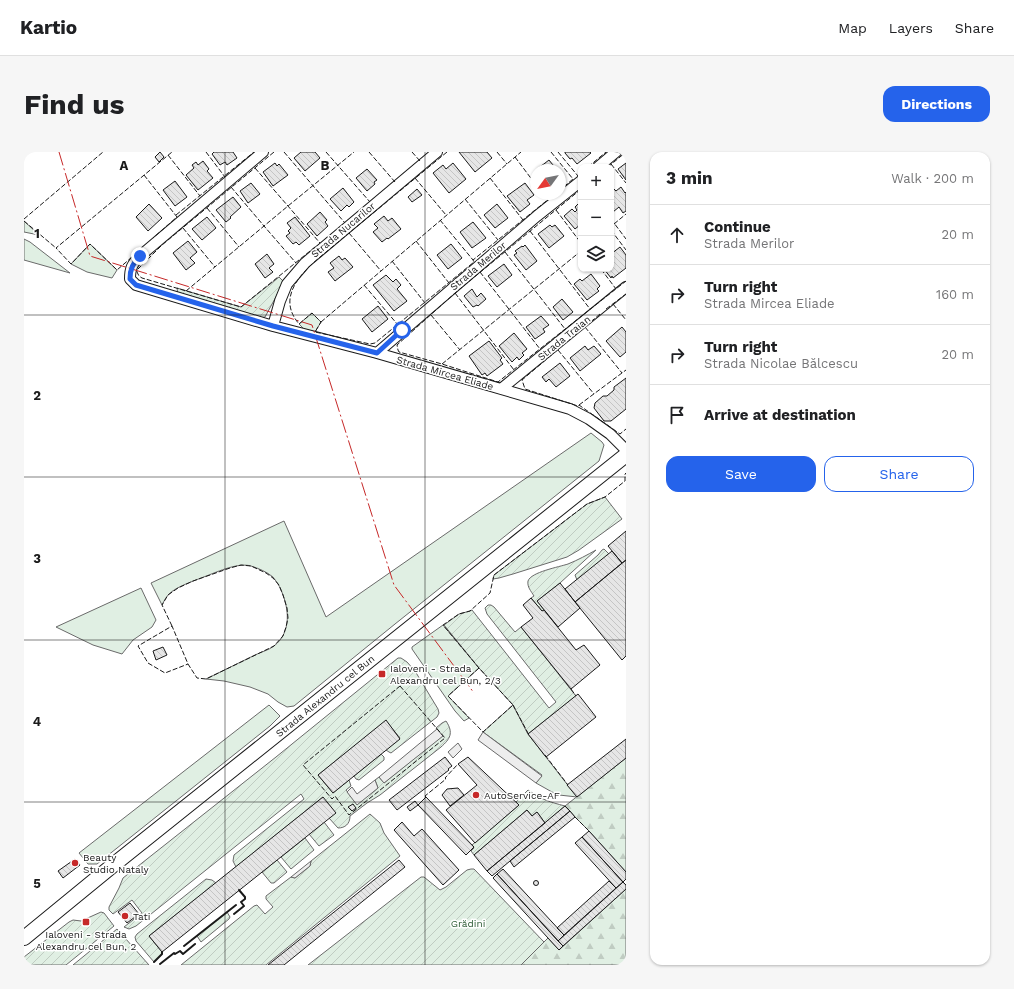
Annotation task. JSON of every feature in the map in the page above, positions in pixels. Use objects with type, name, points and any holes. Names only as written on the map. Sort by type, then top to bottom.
[{"type":"main road","name":"Strada Alexandru cel Bun","points":[[24,938],[626,455]]},
{"type":"street","name":"Strada Mircea Eliade","points":[[263,152],[137,259],[130,270],[130,279],[136,285],[273,326],[377,353],[570,409],[589,418],[610,434],[626,450]]},
{"type":"street","name":"Strada Nucarilor","points":[[273,326],[280,301],[287,284],[305,263],[437,152]]},
{"type":"street","points":[[602,164],[616,152]]},
{"type":"street","name":"Strada Merilor","points":[[377,353],[526,224],[578,182]]},
{"type":"street","name":"Strada Traian","points":[[501,389],[626,287]]},
{"type":"green space","points":[[24,221],[39,235],[24,232]]},
{"type":"green space","points":[[24,239],[30,242],[70,273],[24,260]]},
{"type":"green space","points":[[90,244],[117,270],[112,278],[87,272],[71,264]]},
{"type":"green space","points":[[279,277],[284,282],[265,317],[258,318],[178,295],[177,288],[241,307]]},
{"type":"green space","points":[[312,313],[321,322],[315,332],[304,329],[299,324]]},
{"type":"green space","points":[[591,433],[604,445],[599,461],[294,706],[287,707],[268,694],[250,687],[224,681],[206,679],[270,649],[284,634],[287,620],[286,604],[281,590],[273,577],[262,570],[251,566],[239,565],[188,583],[172,591],[162,605],[151,583],[284,521],[326,617]]},
{"type":"green space","points":[[605,497],[622,519],[567,557],[493,579],[494,575],[587,504]]},
{"type":"green space","points":[[604,549],[609,554],[577,580],[575,575]]},
{"type":"green space","points":[[596,550],[560,583],[537,601],[544,610],[542,611],[531,598],[534,596],[528,585],[530,578],[540,572],[568,564]]},
{"type":"green space","points":[[141,588],[156,620],[152,627],[133,640],[122,654],[93,645],[56,627]]},
{"type":"green space","points":[[488,605],[494,607],[515,632],[521,627],[576,696],[528,734],[513,705],[479,668],[444,625],[459,614],[472,610],[549,708],[556,702],[487,614],[485,608]]},
{"type":"green space","points":[[443,625],[479,668],[448,696],[469,718],[464,721],[455,711],[412,649],[412,647]]},
{"type":"green space","points":[[398,658],[401,658],[407,662],[415,671],[438,709],[439,713],[437,717],[391,753],[386,750],[400,738],[386,721],[318,775],[333,793],[349,780],[351,786],[346,790],[357,804],[378,788],[375,780],[379,777],[384,783],[442,736],[436,728],[446,721],[450,729],[450,736],[441,747],[380,795],[350,816],[348,823],[345,826],[338,828],[329,818],[323,797],[236,867],[233,861],[234,855],[304,799],[301,794],[136,926],[129,929],[124,927],[142,913],[132,900],[113,914],[109,910],[109,907],[123,878]]},
{"type":"green space","points":[[269,705],[280,716],[270,726],[97,864],[88,864],[79,853]]},
{"type":"green space","points":[[513,705],[528,734],[577,797],[559,795],[536,783],[542,775],[483,732]]},
{"type":"green space","points":[[381,754],[384,757],[384,760],[359,780],[356,779],[354,776]]},
{"type":"green space","points":[[626,758],[626,872],[565,806]]},
{"type":"green space","points":[[528,790],[546,800],[565,806],[545,823],[537,812],[532,816],[527,810],[474,855],[471,851],[474,848],[472,845],[519,805],[516,802]]},
{"type":"green space","points":[[370,814],[380,823],[384,833],[400,856],[266,965],[181,965],[254,906],[257,905],[265,914],[273,907],[266,899],[266,896],[291,877],[295,878],[310,866],[311,861]]},
{"type":"green space","points":[[324,822],[334,835],[319,846],[309,834]]},
{"type":"green space","points":[[305,838],[314,850],[291,869],[281,857]]},
{"type":"green space","points":[[277,860],[287,872],[274,883],[271,883],[262,872]]},
{"type":"green space","name":"Grădini","points":[[474,869],[544,942],[521,965],[308,965],[421,877],[424,877],[440,890],[467,870]]},
{"type":"green space","points":[[206,879],[212,880],[216,883],[149,936],[162,952],[162,954],[154,962],[136,941],[135,937]]},
{"type":"green space","points":[[626,889],[626,965],[521,965],[548,938],[559,950]]},
{"type":"green space","points":[[101,912],[104,913],[114,926],[66,965],[24,965],[24,957],[69,922],[73,920],[81,921]]},
{"type":"green space","points":[[227,912],[230,917],[229,919],[201,942],[197,936]]},
{"type":"green space","points":[[117,929],[149,965],[73,965]]},
{"type":"shaded area","points":[[437,729],[443,736],[384,783],[379,777]]},
{"type":"shaded area","points":[[483,732],[542,776],[536,783],[478,740]]},
{"type":"shaded area","points":[[458,743],[462,749],[453,758],[448,752]]},
{"type":"shaded area","points":[[375,780],[378,788],[357,805],[347,792],[352,787],[357,794]]},
{"type":"shaded area","points":[[311,861],[310,866],[295,878],[291,877]]},
{"type":"building","points":[[160,152],[164,157],[159,162],[155,157]]},
{"type":"building","points":[[214,152],[233,152],[237,158],[227,165],[225,162],[220,165],[212,154]]},
{"type":"building","points":[[301,152],[315,152],[320,158],[305,171],[294,158]]},
{"type":"building","points":[[459,152],[487,152],[492,158],[475,172]]},
{"type":"building","points":[[565,152],[591,153],[577,164],[572,158],[570,159]]},
{"type":"building","points":[[549,160],[552,164],[544,164]]},
{"type":"building","points":[[203,161],[209,169],[207,171],[213,178],[198,190],[186,175],[194,168],[192,165],[196,162],[198,165]]},
{"type":"building","points":[[275,163],[277,166],[279,164],[288,175],[273,186],[263,172]]},
{"type":"building","points":[[453,163],[466,179],[449,193],[433,173],[443,165],[446,169]]},
{"type":"building","points":[[626,163],[626,180],[618,169]]},
{"type":"building","points":[[367,169],[377,180],[374,182],[375,184],[367,191],[356,178]]},
{"type":"building","points":[[175,181],[187,197],[175,206],[163,190]]},
{"type":"building","points":[[251,183],[260,194],[248,203],[240,191]]},
{"type":"building","points":[[525,183],[530,190],[530,198],[527,200],[530,204],[520,212],[507,196]]},
{"type":"building","points":[[621,187],[625,193],[626,192],[626,211],[623,213],[619,207],[614,211],[614,189],[616,191]]},
{"type":"building","points":[[343,188],[354,202],[349,207],[347,205],[341,211],[330,199]]},
{"type":"building","points":[[417,189],[422,195],[412,202],[408,197]]},
{"type":"building","points":[[233,197],[241,207],[226,222],[216,210]]},
{"type":"building","points":[[149,204],[162,218],[148,231],[136,217]]},
{"type":"building","points":[[497,204],[508,218],[495,228],[484,215]]},
{"type":"building","points":[[578,204],[578,226],[575,229],[564,216],[572,209],[575,212],[577,210],[575,207]]},
{"type":"building","points":[[320,212],[327,220],[325,222],[328,226],[317,236],[307,224]]},
{"type":"building","points":[[384,216],[388,221],[392,218],[401,229],[382,242],[373,232],[378,228],[374,224]]},
{"type":"building","points":[[207,217],[216,228],[202,240],[192,229]]},
{"type":"building","points":[[295,217],[310,236],[299,245],[296,242],[293,244],[286,236],[290,233],[288,231],[291,228],[287,223]]},
{"type":"building","points":[[473,222],[486,238],[472,248],[460,232]]},
{"type":"building","points":[[550,225],[552,227],[555,225],[564,236],[549,248],[538,234]]},
{"type":"building","points":[[188,241],[197,252],[190,258],[195,263],[186,270],[173,253]]},
{"type":"building","points":[[451,244],[462,258],[448,269],[437,255]]},
{"type":"building","points":[[525,245],[537,261],[526,270],[514,255],[517,253],[515,251]]},
{"type":"building","points":[[620,247],[626,255],[626,268],[611,278],[606,272],[614,272],[614,252]]},
{"type":"building","points":[[267,254],[274,264],[269,268],[273,272],[265,278],[255,264]]},
{"type":"building","points":[[339,256],[342,260],[345,258],[353,267],[335,281],[328,272],[334,268],[330,263]]},
{"type":"building","points":[[504,264],[512,275],[497,287],[488,276]]},
{"type":"building","points":[[591,274],[600,286],[597,289],[599,291],[587,300],[574,284],[580,279],[582,281]]},
{"type":"building","points":[[386,275],[393,282],[396,279],[401,285],[397,289],[407,301],[394,311],[373,285]]},
{"type":"building","points":[[472,289],[477,297],[481,293],[486,299],[478,306],[473,307],[464,296]]},
{"type":"building","points":[[562,299],[573,312],[563,320],[553,307]]},
{"type":"building","points":[[378,306],[388,319],[372,332],[362,319]]},
{"type":"building","points":[[541,316],[549,325],[543,329],[545,332],[535,339],[526,327]]},
{"type":"building","points":[[622,327],[626,332],[626,352],[620,357],[606,341]]},
{"type":"building","points":[[514,333],[527,349],[522,353],[524,355],[519,360],[517,357],[512,362],[499,346]]},
{"type":"building","points":[[489,341],[502,358],[500,360],[503,364],[487,376],[485,373],[482,375],[469,356]]},
{"type":"building","points":[[585,346],[588,350],[594,346],[601,354],[580,371],[570,358]]},
{"type":"building","points":[[560,363],[570,376],[556,387],[549,379],[546,382],[542,377]]},
{"type":"building","points":[[626,378],[626,409],[611,421],[604,421],[594,408],[595,403],[603,396],[607,396],[614,390],[614,387]]},
{"type":"building","points":[[626,531],[626,560],[622,563],[608,546]]},
{"type":"building","points":[[612,551],[622,563],[575,602],[565,589]]},
{"type":"building","points":[[626,560],[626,656],[622,660],[575,602]]},
{"type":"building","points":[[560,583],[580,608],[558,627],[537,601]]},
{"type":"building","points":[[531,598],[542,611],[544,610],[576,650],[584,645],[600,665],[571,689],[521,627],[533,618],[523,605]]},
{"type":"building","points":[[163,647],[167,655],[156,660],[153,651]]},
{"type":"building","points":[[384,671],[386,674],[381,678],[379,675]]},
{"type":"building","points":[[578,694],[596,717],[546,757],[528,734]]},
{"type":"building","points":[[386,720],[400,739],[333,793],[318,775]]},
{"type":"building","points":[[626,739],[626,758],[577,797],[567,785]]},
{"type":"building","points":[[445,757],[452,766],[448,769],[449,770],[397,810],[389,800]]},
{"type":"building","points":[[468,757],[519,805],[475,843],[446,810],[477,785],[458,764]]},
{"type":"building","points":[[458,788],[464,795],[450,806],[442,795],[447,789]]},
{"type":"building","points":[[323,797],[336,813],[162,952],[149,936]]},
{"type":"building","points":[[426,797],[474,847],[466,855],[418,805]]},
{"type":"building","points":[[415,801],[418,805],[410,811],[407,807]]},
{"type":"building","points":[[353,804],[356,808],[352,811],[348,807]]},
{"type":"building","points":[[565,806],[570,811],[492,876],[487,871]]},
{"type":"building","points":[[527,810],[532,816],[537,812],[545,823],[487,871],[474,855]]},
{"type":"building","points":[[570,811],[575,817],[514,867],[510,861]]},
{"type":"building","points":[[402,822],[414,836],[422,829],[459,870],[443,885],[394,830]]},
{"type":"building","points":[[589,831],[626,872],[626,879],[623,882],[582,837]]},
{"type":"building","points":[[582,837],[623,882],[616,888],[575,843]]},
{"type":"building","points":[[75,859],[80,865],[63,878],[58,871]]},
{"type":"building","points":[[399,860],[405,867],[284,965],[268,965]]},
{"type":"building","points":[[503,869],[564,935],[558,941],[497,874]]},
{"type":"building","points":[[497,874],[563,946],[559,950],[493,878]]},
{"type":"building","points":[[536,880],[539,883],[536,886],[533,883]]},
{"type":"building","points":[[609,881],[616,888],[564,935],[557,928]]},
{"type":"building","points":[[623,882],[626,885],[626,889],[563,946],[558,941]]},
{"type":"building","points":[[130,903],[139,914],[127,923],[118,912]]},
{"type":"building","points":[[88,919],[89,921],[84,925],[82,923]]},
{"type":"fence","points":[[24,219],[103,152]]},
{"type":"fence","points":[[132,257],[117,270],[90,244],[71,264],[56,248],[172,152]]},
{"type":"fence","points":[[206,152],[225,177]]},
{"type":"fence","points":[[176,215],[254,152]]},
{"type":"fence","points":[[274,152],[162,245],[137,270],[137,272],[142,278],[241,307],[315,247]]},
{"type":"fence","points":[[284,152],[345,223]]},
{"type":"fence","points":[[326,152],[370,202]]},
{"type":"fence","points":[[186,291],[354,152]]},
{"type":"fence","points":[[369,152],[395,182]]},
{"type":"fence","points":[[412,152],[420,161]]},
{"type":"fence","points":[[447,152],[320,257],[298,279],[290,296],[290,305],[299,324],[312,313],[321,322],[315,332],[370,344],[375,343],[474,262],[473,260],[548,200]]},
{"type":"fence","points":[[497,152],[507,164]]},
{"type":"fence","points":[[321,322],[521,152]]},
{"type":"fence","points":[[551,152],[561,164]]},
{"type":"fence","points":[[558,152],[578,176]]},
{"type":"fence","points":[[592,164],[606,152]]},
{"type":"fence","points":[[612,164],[626,152]]},
{"type":"fence","points":[[168,155],[200,196]]},
{"type":"fence","points":[[515,157],[530,177]]},
{"type":"fence","points":[[255,168],[320,243]]},
{"type":"fence","points":[[614,168],[626,183]]},
{"type":"fence","points":[[566,170],[573,179],[566,185]]},
{"type":"fence","points":[[144,175],[177,217],[153,238]]},
{"type":"fence","points":[[415,178],[446,215]]},
{"type":"fence","points":[[490,178],[523,220]]},
{"type":"fence","points":[[231,187],[296,263]]},
{"type":"fence","points":[[578,192],[455,293],[397,345],[399,352],[498,382],[626,281]]},
{"type":"fence","points":[[465,199],[498,240]]},
{"type":"fence","points":[[207,208],[239,247]]},
{"type":"fence","points":[[556,210],[578,239]]},
{"type":"fence","points":[[614,224],[626,214]]},
{"type":"fence","points":[[440,220],[473,260]]},
{"type":"fence","points":[[24,221],[56,248]]},
{"type":"fence","points":[[614,223],[626,239]]},
{"type":"fence","points":[[183,228],[215,267]]},
{"type":"fence","points":[[530,231],[590,309]]},
{"type":"fence","points":[[349,233],[381,271]]},
{"type":"fence","points":[[614,234],[626,250]]},
{"type":"fence","points":[[416,241],[449,283]]},
{"type":"fence","points":[[505,252],[565,329]]},
{"type":"fence","points":[[442,364],[578,253]]},
{"type":"fence","points":[[392,261],[425,303]]},
{"type":"fence","points":[[480,272],[540,349]]},
{"type":"fence","points":[[603,272],[616,289]]},
{"type":"fence","points":[[364,285],[398,325]]},
{"type":"fence","points":[[455,293],[514,370]]},
{"type":"fence","points":[[606,309],[626,294]]},
{"type":"fence","points":[[613,304],[626,320]]},
{"type":"fence","points":[[600,314],[522,380],[525,389],[578,406],[579,405],[620,434],[626,429]]},
{"type":"fence","points":[[431,315],[460,350]]},
{"type":"fence","points":[[585,327],[622,373]]},
{"type":"fence","points":[[558,350],[594,394]]},
{"type":"fence","points":[[579,405],[626,370]]},
{"type":"fence","points":[[479,668],[448,696],[483,732],[513,705],[479,668],[443,625],[459,614],[470,611],[490,593],[494,575],[587,504],[605,497],[625,481],[626,473]]},
{"type":"fence","points":[[172,626],[162,605],[168,595],[178,588],[193,581],[241,565],[251,566],[266,573],[279,585],[287,608],[288,618],[283,636],[274,646],[206,679],[197,678],[188,664],[172,626],[138,646],[148,663],[165,673],[188,664]]},
{"type":"fence","points":[[400,686],[445,738],[349,815],[335,796],[332,799],[303,765],[400,686]]},
{"type":"fence","points":[[571,689],[576,696]]},
{"type":"fence","points":[[513,705],[529,735]]},
{"type":"fence","points":[[545,755],[568,785]]},
{"type":"fence","points":[[426,797],[425,796],[446,779],[445,778],[458,764]]},
{"type":"fence","points":[[575,817],[589,831]]},
{"type":"wall","points":[[234,914],[244,906],[241,902],[245,899],[245,897],[239,890]]},
{"type":"wall","points":[[184,946],[236,905]]},
{"type":"wall","points":[[160,964],[174,953],[175,954],[180,951],[183,954],[195,944]]},
{"type":"wall","points":[[154,962],[162,954],[162,952]]},
{"type":"power","points":[[59,152],[90,256],[312,325],[394,585],[474,693]]},
{"type":"place","name":"Ialoveni - Strada Alexandru cel Bun, 2/3","points":[[382,674]]},
{"type":"place","name":"AutoService-AF","points":[[476,795]]},
{"type":"place","name":"Beauty Studio Nataly","points":[[75,863]]},
{"type":"place","name":"Tati","points":[[125,916]]},
{"type":"place","name":"Ialoveni - Strada Alexandru cel Bun, 2","points":[[86,922]]},
{"type":"route","points":[[140,256],[134,262],[130,270],[130,279],[136,285],[273,326],[377,353],[402,330]]}]
